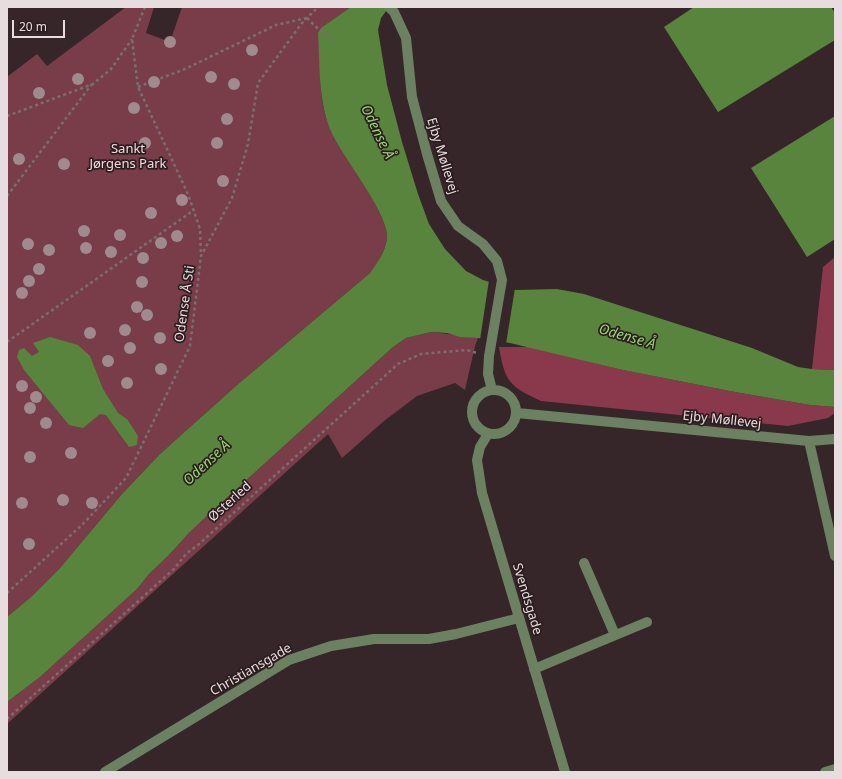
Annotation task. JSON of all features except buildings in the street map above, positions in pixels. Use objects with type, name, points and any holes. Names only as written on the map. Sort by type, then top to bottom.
[{"type":"street","name":"Ejby Møllevej","points":[[392,10],[406,38],[412,97],[441,201],[458,226],[483,244],[497,261],[502,280],[489,356],[488,374],[492,390]]},
{"type":"street","points":[[492,390],[503,392],[510,397],[515,403],[517,413],[515,421],[510,428],[501,434],[488,434],[475,424],[472,416],[472,406],[476,399],[484,393],[492,390]]},
{"type":"street","name":"Ejby Møllevej","points":[[517,413],[809,441],[835,439]]},
{"type":"street","name":"Svendsgade","points":[[488,434],[480,447],[477,460],[482,493],[566,772]]},
{"type":"street","points":[[809,441],[835,556]]},
{"type":"street","points":[[584,563],[615,636]]},
{"type":"street","name":"Christiansgade","points":[[105,772],[288,660],[331,646],[374,639],[429,639],[456,634],[519,618]]},
{"type":"street","points":[[534,669],[648,622]]},
{"type":"street","points":[[826,772],[835,769]]},
{"type":"path","points":[[7,196],[93,84],[111,69],[132,39],[145,7]]},
{"type":"path","name":"Odense Å Sti","points":[[7,593],[83,524],[126,478],[190,346],[201,256],[232,198],[248,144],[258,83],[302,23],[318,7]]},
{"type":"path","points":[[138,87],[186,69],[276,25],[307,18],[319,30],[331,38]]},
{"type":"path","points":[[132,39],[138,87],[194,210],[200,229],[201,256]]},
{"type":"path","points":[[7,116],[93,84]]},
{"type":"path","points":[[7,342],[194,210]]},
{"type":"path","name":"Østerled","points":[[7,719],[174,569],[186,554],[398,364],[421,354],[467,350],[489,356]]},
{"type":"green space","name":"Sankt Jørgens Park","points":[[126,7],[154,7],[146,33],[170,42],[182,7],[351,7],[322,27],[320,80],[323,106],[331,130],[381,215],[386,228],[387,238],[381,257],[370,273],[237,385],[160,454],[122,494],[60,568],[31,597],[7,617],[7,77],[37,54],[47,66]]},
{"type":"green space","points":[[431,332],[478,338],[465,390],[455,383],[417,396],[384,421],[342,458],[328,434],[7,724],[7,702],[40,677],[137,589],[149,574],[209,514],[393,347],[406,338]]},
{"type":"shaded area","points":[[835,257],[835,370],[812,369],[823,267]]},
{"type":"shaded area","points":[[499,347],[531,347],[623,370],[735,392],[810,405],[835,407],[835,413],[828,418],[788,426],[541,401],[515,387],[510,382],[506,376]]},
{"type":"water","name":"Odense Å","points":[[351,7],[389,7],[381,18],[378,30],[387,85],[402,142],[429,224],[445,249],[466,271],[483,280],[516,290],[557,289],[584,294],[752,348],[798,367],[835,370],[835,407],[810,405],[735,392],[623,370],[510,343],[460,337],[447,333],[431,332],[406,338],[393,347],[209,514],[149,574],[137,589],[40,677],[7,702],[7,617],[31,597],[60,568],[122,494],[160,454],[237,385],[370,273],[383,253],[387,238],[386,227],[373,200],[330,129],[321,94],[318,33],[322,27]]},
{"type":"water","points":[[694,7],[831,7],[835,13],[835,40],[718,112],[664,27]]},
{"type":"water","points":[[835,116],[835,239],[807,257],[751,168]]},
{"type":"water","points":[[50,337],[78,345],[90,356],[103,389],[118,413],[127,419],[138,436],[137,445],[129,447],[106,415],[100,414],[83,428],[69,425],[24,370],[17,357],[19,350],[24,348],[32,356],[39,352],[33,343]]},
{"type":"pier","points":[[489,280],[515,288],[506,344],[480,340]]}]
